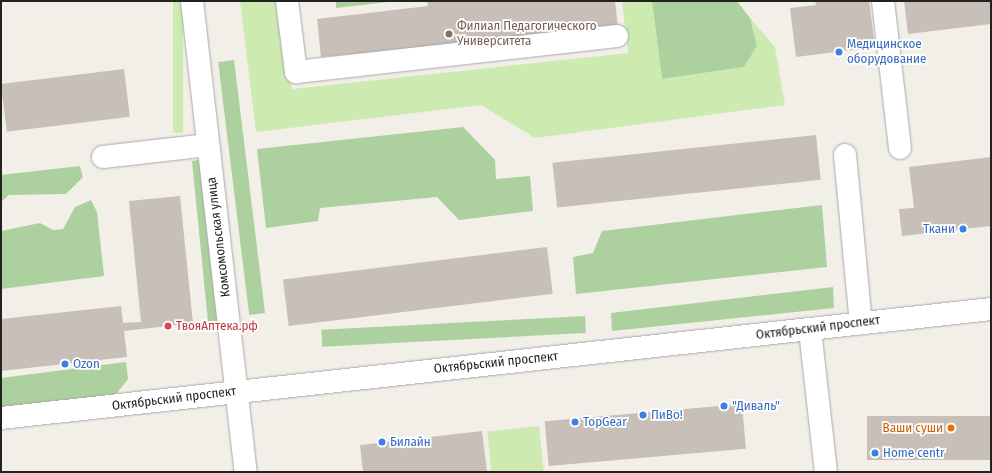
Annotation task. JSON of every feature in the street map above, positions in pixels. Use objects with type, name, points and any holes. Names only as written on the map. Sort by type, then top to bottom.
[{"type":"street","name":"Комсомольская улица","points":[[192,1],[246,472]]},
{"type":"street","points":[[287,1],[296,72],[617,36]]},
{"type":"street","points":[[883,1],[900,148]]},
{"type":"street","points":[[103,157],[208,145]]},
{"type":"street","points":[[845,155],[861,323]]},
{"type":"street","name":"Октябрьский проспект","points":[[1,418],[991,309]]},
{"type":"street","points":[[810,330],[826,472]]},
{"type":"green space","points":[[173,1],[183,1],[183,133],[173,133]]},
{"type":"green space","points":[[240,1],[281,1],[292,89],[628,53],[622,1],[652,1],[662,79],[744,67],[757,46],[750,18],[775,47],[785,105],[535,138],[481,105],[256,132]]},
{"type":"green space","points":[[336,1],[397,1],[336,8]]},
{"type":"green space","points":[[652,1],[737,1],[750,18],[757,46],[744,67],[662,79]]},
{"type":"green space","points":[[234,60],[265,313],[249,315],[218,62]]},
{"type":"green space","points":[[463,127],[495,160],[496,179],[530,176],[533,211],[459,220],[437,197],[320,208],[318,221],[266,228],[257,149]]},
{"type":"green space","points":[[202,159],[220,321],[208,322],[192,161]]},
{"type":"green space","points":[[80,166],[83,177],[66,194],[9,195],[1,202],[1,175]]},
{"type":"green space","points":[[91,200],[97,212],[104,276],[1,289],[1,231],[40,223],[53,230],[63,229],[75,207]]},
{"type":"green space","points":[[822,205],[827,267],[576,294],[573,257],[593,253],[602,231]]},
{"type":"green space","points":[[833,287],[834,308],[612,331],[611,313]]},
{"type":"green space","points":[[585,316],[586,333],[322,347],[321,330]]},
{"type":"green space","points":[[126,362],[128,379],[114,397],[1,411],[1,378]]},
{"type":"green space","points":[[539,426],[544,472],[492,472],[487,431]]},
{"type":"building","name":"Филиал Педагогического Университета","points":[[427,1],[615,1],[618,28],[321,57],[317,19],[428,6]]},
{"type":"building","points":[[815,1],[869,1],[875,47],[796,57],[790,8],[816,5]]},
{"type":"building","points":[[904,1],[991,1],[991,24],[908,34]]},
{"type":"building","points":[[124,69],[130,117],[7,132],[1,84]]},
{"type":"building","points":[[816,135],[821,180],[557,207],[552,163]]},
{"type":"building","points":[[991,157],[991,226],[902,236],[899,209],[914,208],[909,167]]},
{"type":"building","points":[[180,196],[193,323],[124,331],[127,357],[1,371],[1,319],[121,306],[123,323],[141,322],[129,201]]},
{"type":"building","points":[[547,247],[553,294],[289,326],[283,279]]},
{"type":"building","points":[[742,404],[746,449],[549,466],[545,421]]},
{"type":"building","points":[[867,416],[991,416],[991,460],[867,460]]},
{"type":"building","points":[[482,431],[487,472],[363,472],[360,445]]},
{"type":"place","name":"Филиал Педагогического Университета","points":[[449,34]]},
{"type":"place","name":"Медицинское оборудование","points":[[839,52]]},
{"type":"place","name":"Ткани","points":[[963,229]]},
{"type":"place","name":"ТвояАптека.рф","points":[[168,326]]},
{"type":"place","name":"Ozon","points":[[65,364]]},
{"type":"place","name":"\"Диваль\"","points":[[724,406]]},
{"type":"place","name":"ПиВо!","points":[[643,415]]},
{"type":"place","name":"TopGear","points":[[575,422]]},
{"type":"place","name":"Ваши суши","points":[[951,428]]},
{"type":"place","name":"Билайн","points":[[382,442]]},
{"type":"place","name":"Home centr","points":[[875,453]]}]
